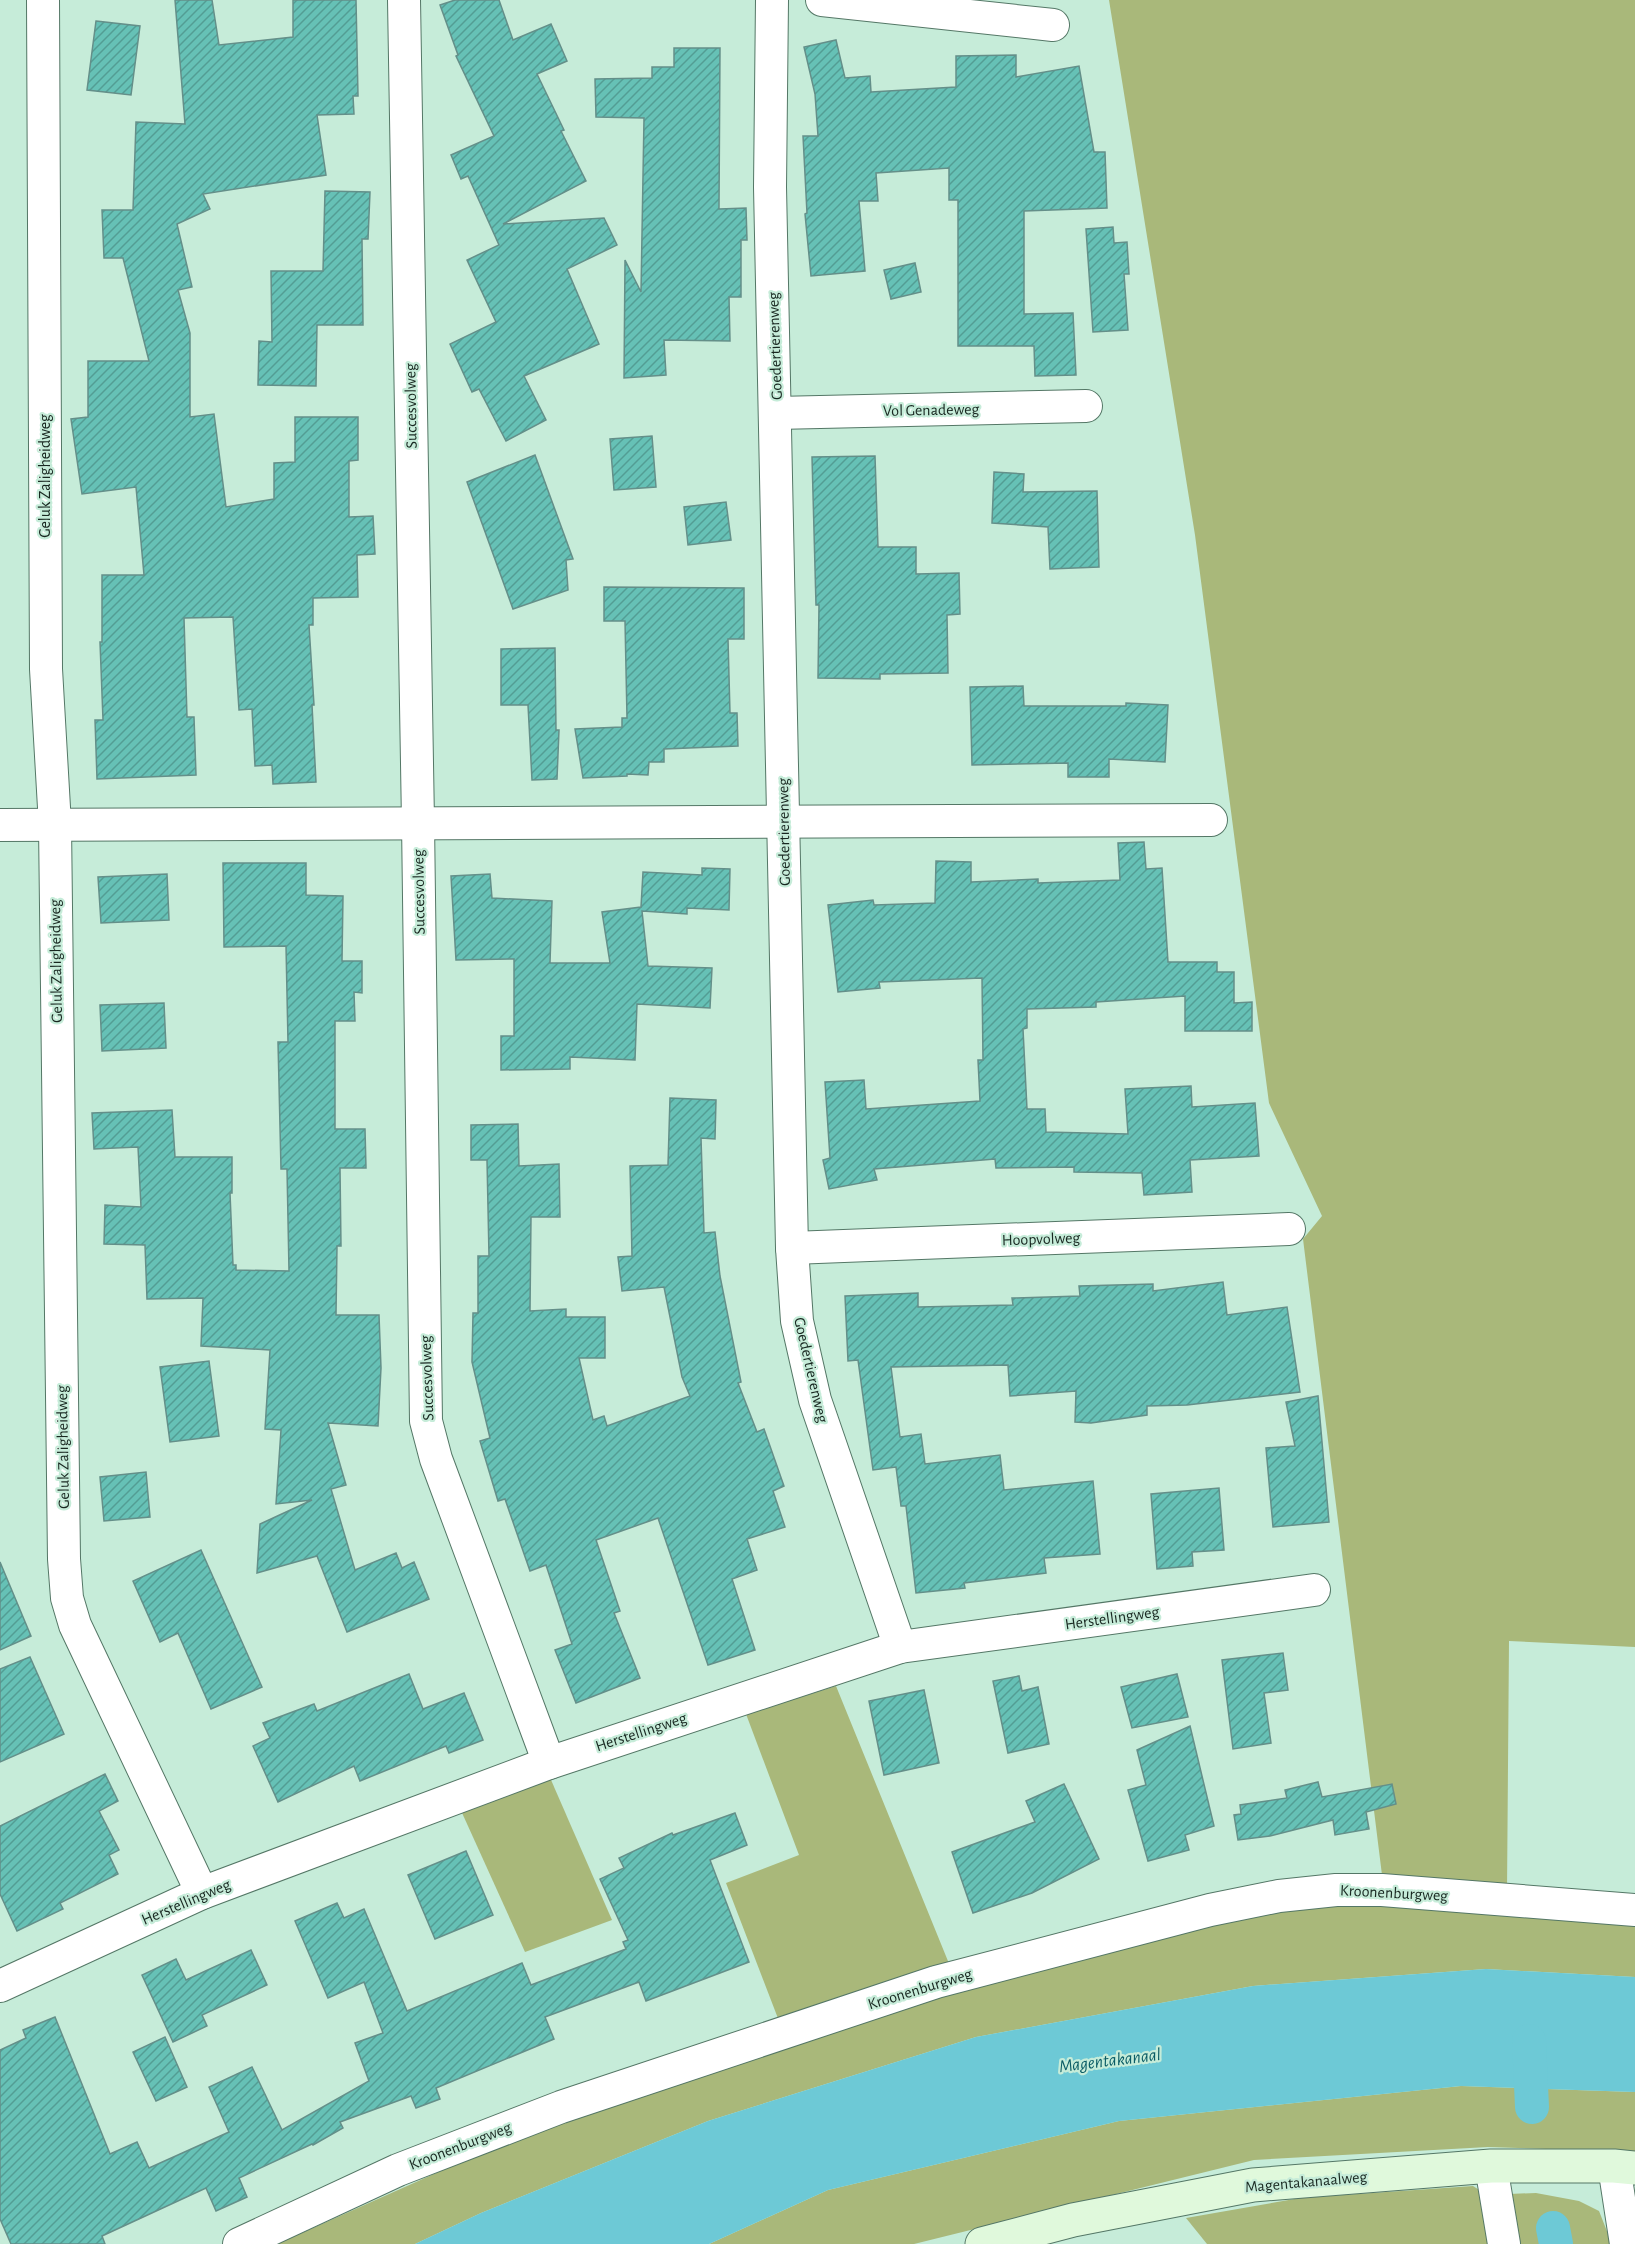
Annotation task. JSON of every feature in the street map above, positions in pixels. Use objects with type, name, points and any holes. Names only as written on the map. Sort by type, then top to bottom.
[{"type":"street","name":"Geluk Zaligheidweg","points":[[43,0],[46,669],[55,825],[64,1559],[68,1598],[75,1625],[202,1893]]},
{"type":"street","name":"Succesvolweg","points":[[404,0],[426,1421],[436,1459],[549,1763]]},
{"type":"street","name":"Goedertierenweg","points":[[772,0],[770,187],[792,1248],[797,1321],[815,1401],[900,1647]]},
{"type":"street","points":[[822,0],[1053,25]]},
{"type":"street","name":"Vol Genadeweg","points":[[776,413],[1086,406]]},
{"type":"street","points":[[0,825],[1211,820]]},
{"type":"street","name":"Hoopvolweg","points":[[792,1248],[1289,1229]]},
{"type":"street","name":"Herstellingweg","points":[[0,1986],[202,1893],[549,1763],[900,1647],[1314,1590]]},
{"type":"street","name":"Kroonenburgweg","points":[[239,2244],[398,2170],[561,2107],[936,1982],[1210,1910],[1280,1896],[1336,1890],[1382,1890],[1635,1910]]},
{"type":"street","points":[[1491,2166],[1504,2244]]},
{"type":"street","name":"Magentakanaalweg","points":[[982,2244],[1073,2220],[1253,2185],[1491,2166],[1625,2167]]},
{"type":"street","points":[[1625,2167],[1626,2244]]},
{"type":"green space","points":[[1109,0],[1635,0],[1635,1647],[1509,1641],[1507,1891],[1382,1875],[1303,1239],[1322,1216],[1269,1103],[1195,535]]},
{"type":"green space","points":[[836,1686],[950,1966],[779,2021],[726,1883],[799,1855],[746,1714]]},
{"type":"green space","points":[[548,1773],[612,1920],[525,1952],[458,1804]]},
{"type":"green space","points":[[1359,1901],[1635,1924],[1635,1977],[1486,1969],[1253,1986],[976,2037],[708,2121],[481,2213],[415,2244],[277,2244],[490,2149],[697,2075],[965,1987],[1256,1914]]},
{"type":"green space","points":[[1461,2086],[1635,2092],[1635,2152],[1488,2147],[1254,2160],[914,2244],[709,2244],[828,2190],[1119,2121]]},
{"type":"green space","points":[[1473,2186],[1487,2195],[1494,2244],[1207,2244],[1186,2218],[1300,2198]]},
{"type":"green space","points":[[1536,2193],[1579,2201],[1599,2211],[1612,2244],[1518,2244],[1509,2194]]},
{"type":"water","name":"Magentakanaal","points":[[1486,1969],[1635,1977],[1635,2092],[1461,2086],[1119,2121],[828,2190],[709,2244],[415,2244],[481,2213],[708,2121],[976,2037],[1253,1986]]},
{"type":"building","points":[[175,0],[212,0],[219,45],[293,37],[293,0],[356,0],[358,96],[353,96],[354,114],[317,115],[326,175],[203,194],[210,209],[177,224],[192,287],[178,290],[190,333],[190,417],[214,414],[226,507],[274,499],[274,463],[295,462],[295,417],[358,417],[358,460],[349,461],[349,517],[373,516],[375,554],[357,555],[358,597],[313,598],[313,625],[309,625],[316,782],[273,784],[272,765],[255,766],[252,709],[239,710],[233,617],[184,618],[187,717],[194,717],[196,775],[97,779],[95,720],[103,720],[100,642],[102,642],[102,575],[144,575],[136,487],[82,494],[71,419],[88,417],[88,361],[149,361],[123,258],[104,258],[102,210],[133,210],[136,122],[185,124]]},
{"type":"building","points":[[455,0],[499,0],[513,40],[551,24],[567,61],[537,74],[564,130],[561,131],[586,181],[503,224],[604,218],[617,245],[567,269],[599,344],[524,376],[546,420],[506,441],[479,389],[472,392],[450,344],[496,322],[467,260],[499,245],[468,176],[461,179],[451,155],[494,136],[456,56],[458,55],[440,5]]},
{"type":"building","points":[[96,21],[140,26],[131,95],[87,90]]},
{"type":"building","points":[[836,40],[845,78],[870,76],[871,92],[956,87],[956,56],[1016,55],[1016,77],[1079,66],[1094,152],[1105,152],[1107,208],[1024,211],[1024,314],[1073,313],[1076,375],[1035,376],[1034,346],[958,346],[958,200],[949,200],[949,168],[876,173],[878,201],[859,201],[865,271],[811,276],[805,214],[807,213],[803,136],[818,136],[815,94],[804,47]]},
{"type":"building","points":[[674,48],[720,48],[719,209],[746,208],[747,240],[741,240],[741,297],[729,297],[730,341],[664,340],[666,375],[624,378],[625,260],[641,292],[644,118],[596,117],[595,79],[652,78],[652,67],[674,67]]},
{"type":"building","points":[[325,191],[370,192],[368,239],[362,239],[363,325],[317,325],[316,386],[258,385],[259,341],[272,342],[271,271],[323,271]]},
{"type":"building","points":[[1113,227],[1114,243],[1127,242],[1129,274],[1124,274],[1128,330],[1093,332],[1086,229]]},
{"type":"building","points":[[915,263],[921,292],[891,299],[884,270]]},
{"type":"building","points":[[652,436],[656,487],[614,490],[610,439]]},
{"type":"building","points":[[535,455],[573,559],[566,560],[568,590],[513,609],[467,482]]},
{"type":"building","points":[[875,456],[878,547],[916,547],[916,574],[959,573],[960,614],[947,615],[948,673],[880,674],[880,679],[818,678],[819,605],[816,605],[812,457]]},
{"type":"building","points":[[994,472],[1024,474],[1023,492],[1097,491],[1099,567],[1050,569],[1048,527],[992,523]]},
{"type":"building","points":[[726,502],[731,540],[688,545],[684,507]]},
{"type":"building","points":[[604,587],[744,588],[744,639],[728,639],[730,713],[737,713],[738,746],[664,749],[664,762],[649,762],[648,775],[627,774],[627,776],[583,778],[575,729],[622,727],[622,718],[627,718],[625,621],[604,621]]},
{"type":"building","points":[[555,648],[556,730],[559,730],[557,779],[532,780],[528,705],[501,705],[501,649]]},
{"type":"building","points":[[1023,686],[1024,706],[1126,706],[1126,703],[1168,705],[1165,762],[1109,759],[1109,777],[1068,777],[1068,763],[972,765],[970,687]]},
{"type":"building","points":[[1144,842],[1146,869],[1162,868],[1168,962],[1217,962],[1217,972],[1234,972],[1234,1003],[1252,1002],[1252,1031],[1185,1031],[1185,996],[1096,1002],[1096,1007],[1027,1009],[1027,1028],[1023,1029],[1027,1109],[1045,1109],[1046,1132],[1128,1134],[1125,1089],[1191,1086],[1192,1107],[1255,1103],[1259,1156],[1190,1160],[1192,1192],[1144,1195],[1142,1173],[1074,1172],[1074,1167],[996,1168],[995,1159],[874,1169],[877,1180],[829,1189],[823,1160],[830,1158],[825,1082],[864,1080],[866,1109],[980,1101],[978,1060],[983,1060],[982,978],[879,982],[880,988],[838,992],[828,905],[873,900],[874,905],[935,903],[936,861],[971,862],[971,882],[1038,879],[1038,883],[1120,880],[1118,843]]},
{"type":"building","points":[[223,863],[306,863],[306,895],[343,896],[342,961],[362,961],[362,993],[354,992],[355,1021],[335,1021],[335,1129],[365,1129],[366,1168],[340,1168],[341,1246],[337,1246],[336,1315],[379,1315],[381,1368],[378,1426],[328,1423],[346,1485],[331,1489],[355,1570],[396,1553],[402,1568],[414,1562],[429,1599],[347,1632],[317,1556],[257,1573],[260,1524],[312,1500],[276,1504],[281,1430],[265,1429],[270,1350],[201,1346],[203,1298],[147,1299],[145,1245],[104,1244],[105,1205],[141,1207],[138,1147],[94,1149],[92,1113],[172,1110],[175,1157],[232,1157],[232,1193],[230,1193],[233,1265],[236,1265],[236,1270],[289,1271],[287,1169],[281,1169],[278,1042],[288,1042],[286,946],[224,947]]},
{"type":"building","points":[[702,868],[730,869],[729,910],[687,908],[687,914],[642,911],[648,966],[712,968],[710,1008],[637,1004],[635,1060],[570,1057],[570,1069],[501,1070],[501,1036],[514,1036],[514,959],[456,960],[451,876],[490,874],[492,898],[552,901],[550,963],[610,963],[602,912],[641,907],[643,872],[702,875]]},
{"type":"building","points":[[167,874],[169,920],[101,923],[98,877]]},
{"type":"building","points":[[164,1003],[166,1048],[102,1051],[100,1005]]},
{"type":"building","points":[[670,1098],[716,1100],[715,1139],[701,1138],[704,1233],[715,1232],[720,1276],[741,1382],[738,1383],[757,1432],[764,1429],[784,1486],[773,1491],[785,1527],[747,1539],[757,1570],[732,1579],[755,1650],[708,1665],[658,1518],[596,1540],[620,1611],[614,1613],[640,1678],[576,1703],[555,1650],[572,1644],[546,1565],[530,1571],[505,1499],[498,1501],[480,1441],[490,1438],[472,1362],[473,1313],[478,1313],[478,1256],[489,1256],[487,1160],[471,1160],[471,1125],[518,1124],[519,1166],[559,1164],[560,1217],[531,1217],[530,1311],[566,1309],[566,1317],[605,1317],[605,1358],[579,1358],[593,1420],[604,1416],[607,1426],[690,1396],[682,1377],[664,1287],[622,1291],[618,1257],[632,1256],[630,1166],[668,1165]]},
{"type":"building","points":[[1223,1282],[1227,1315],[1287,1307],[1300,1392],[1187,1405],[1147,1406],[1147,1415],[1091,1423],[1075,1422],[1076,1391],[1010,1396],[1008,1365],[891,1367],[900,1437],[921,1434],[925,1464],[1000,1455],[1004,1490],[1093,1481],[1100,1554],[1044,1558],[1046,1573],[964,1583],[965,1588],[916,1593],[906,1506],[901,1506],[896,1467],[873,1470],[858,1360],[848,1361],[845,1296],[918,1293],[918,1307],[1013,1305],[1012,1298],[1080,1296],[1079,1286],[1153,1284],[1153,1291]]},
{"type":"building","points":[[209,1361],[219,1436],[170,1442],[160,1367]]},
{"type":"building","points":[[1318,1396],[1329,1522],[1273,1527],[1266,1448],[1295,1446],[1286,1402]]},
{"type":"building","points":[[146,1472],[150,1517],[104,1521],[100,1477]]},
{"type":"building","points":[[1219,1488],[1224,1550],[1192,1552],[1193,1566],[1157,1569],[1151,1494]]},
{"type":"building","points":[[201,1550],[262,1687],[211,1709],[178,1633],[160,1642],[133,1581]]},
{"type":"building","points":[[0,1562],[31,1636],[0,1650]]},
{"type":"building","points":[[1283,1653],[1288,1690],[1264,1693],[1271,1743],[1233,1749],[1222,1660]]},
{"type":"building","points":[[30,1657],[64,1734],[0,1762],[0,1669]]},
{"type":"building","points":[[409,1674],[423,1709],[464,1693],[483,1740],[449,1753],[446,1746],[360,1781],[354,1766],[278,1802],[253,1746],[270,1738],[263,1723],[314,1704],[317,1711]]},
{"type":"building","points":[[1177,1674],[1188,1717],[1132,1728],[1121,1687]]},
{"type":"building","points":[[1019,1676],[1022,1691],[1038,1687],[1049,1744],[1008,1753],[993,1681]]},
{"type":"building","points":[[924,1690],[939,1763],[884,1775],[869,1701]]},
{"type":"building","points":[[1190,1726],[1214,1826],[1185,1835],[1189,1850],[1148,1861],[1128,1790],[1146,1785],[1137,1750]]},
{"type":"building","points":[[105,1774],[118,1801],[99,1811],[119,1850],[109,1855],[118,1874],[60,1903],[63,1909],[17,1931],[0,1894],[0,1826]]},
{"type":"building","points":[[1318,1782],[1322,1797],[1392,1784],[1396,1804],[1366,1812],[1369,1829],[1335,1835],[1333,1820],[1270,1836],[1238,1840],[1234,1815],[1241,1814],[1240,1805],[1287,1798],[1285,1790]]},
{"type":"building","points":[[1064,1784],[1099,1859],[1032,1893],[973,1913],[952,1852],[1035,1822],[1026,1801]]},
{"type":"building","points":[[735,1813],[747,1845],[710,1860],[749,1962],[646,2001],[639,1982],[545,2017],[554,2039],[436,2088],[440,2099],[416,2108],[411,2096],[340,2122],[343,2128],[313,2145],[239,2178],[247,2197],[216,2211],[206,2188],[102,2236],[105,2244],[11,2244],[0,2219],[0,2050],[26,2038],[23,2030],[55,2017],[110,2154],[137,2142],[149,2168],[229,2132],[209,2087],[252,2067],[282,2130],[369,2081],[355,2043],[383,2033],[364,1982],[328,1998],[295,1921],[337,1903],[344,1918],[364,1909],[407,2011],[522,1963],[531,1985],[626,1949],[623,1942],[628,1940],[600,1879],[624,1868],[619,1858],[672,1833],[673,1835]]},
{"type":"building","points":[[466,1851],[493,1915],[435,1939],[408,1875]]},
{"type":"building","points":[[251,1950],[267,1985],[202,2015],[207,2026],[173,2042],[142,1975],[176,1959],[186,1980]]},
{"type":"building","points":[[165,2037],[187,2087],[156,2101],[133,2052]]},
{"type":"waterway","points":[[1529,2041],[1532,2107]]},
{"type":"waterway","points":[[1553,2228],[1556,2244]]}]
